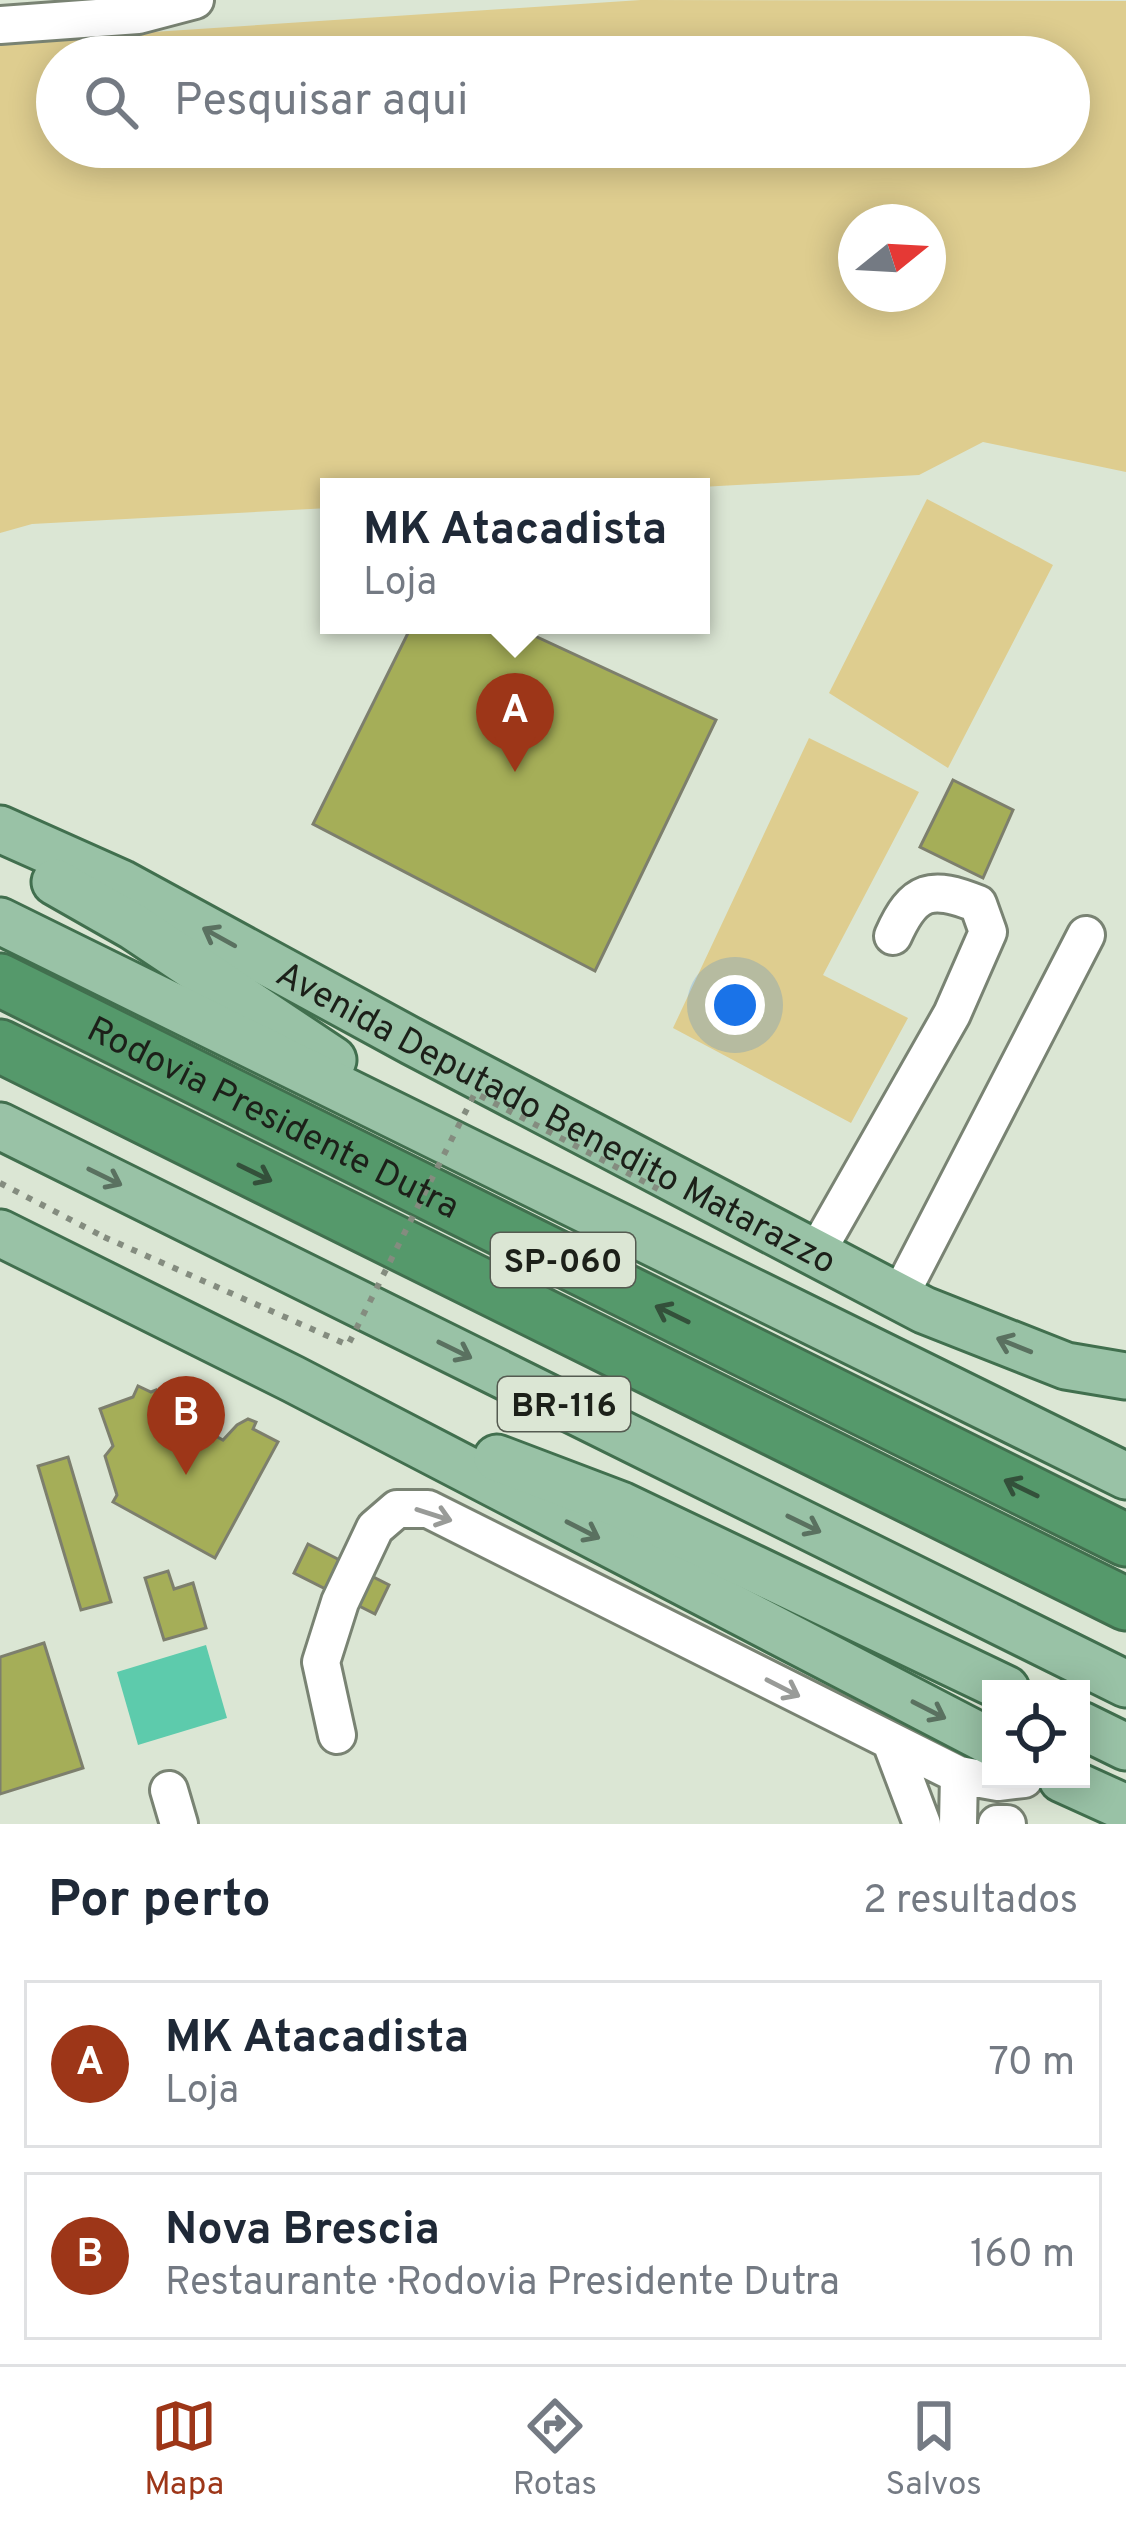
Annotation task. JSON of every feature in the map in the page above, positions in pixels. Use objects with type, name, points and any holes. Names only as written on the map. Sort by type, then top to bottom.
[{"type":"highway","name":"Rodovia Presidente Dutra","points":[[0,980],[1126,1540]]},
{"type":"highway","name":"Rodovia Presidente Dutra","points":[[0,1046],[1126,1604]]},
{"type":"main road","name":"Avenida Deputado Benedito Matarazzo","points":[[0,829],[121,883],[412,1042],[924,1310],[1066,1366],[1126,1376]]},
{"type":"main road","points":[[0,850],[134,927],[230,990],[436,1137]]},
{"type":"main road","name":"Rodovia Presidente Dutra","points":[[0,921],[1126,1476]]},
{"type":"main road","name":"BR-116","points":[[0,1126],[1126,1684]]},
{"type":"main road","points":[[12,1244],[293,1379],[982,1737]]},
{"type":"main road","points":[[293,1379],[621,1505],[987,1680]]},
{"type":"main road","points":[[1090,1729],[1126,1747]]},
{"type":"main road","points":[[1082,1788],[1126,1808]]},
{"type":"street","points":[[0,25],[138,15],[195,0]]},
{"type":"street","points":[[816,1253],[952,1014],[988,932],[978,904],[950,892],[921,896],[903,912],[892,936]]},
{"type":"street","points":[[899,1297],[1086,935]]},
{"type":"street","points":[[337,1735],[321,1662],[340,1602],[375,1528],[397,1510],[428,1509],[891,1742],[959,1775],[982,1779]]},
{"type":"street","points":[[891,1742],[922,1824]]},
{"type":"street","points":[[958,1824],[959,1775]]},
{"type":"street","points":[[997,1824],[1007,1824]]},
{"type":"path","points":[[0,1183],[104,1238],[348,1345],[475,1093],[658,1189]]},
{"type":"shaded area","points":[[641,0],[1126,1],[1126,472],[983,442],[919,475],[710,487],[710,478],[320,478],[320,508],[32,524],[0,533],[0,42],[36,40],[36,168],[1090,168],[1090,36],[92,36]]},
{"type":"shaded area","points":[[927,499],[1053,565],[948,768],[829,693]]},
{"type":"shaded area","points":[[809,738],[919,792],[823,975],[908,1018],[851,1123],[673,1028]]},
{"type":"shaded area","points":[[206,1645],[227,1718],[138,1745],[117,1672]]},
{"type":"building","points":[[408,634],[530,634],[716,720],[595,971],[313,824]]},
{"type":"building","points":[[953,780],[1013,810],[983,878],[920,847]]},
{"type":"building","points":[[188,1384],[215,1399],[217,1405],[203,1429],[223,1440],[248,1419],[256,1422],[253,1429],[278,1442],[215,1558],[113,1502],[117,1495],[105,1456],[113,1446],[100,1409],[133,1397],[138,1386],[156,1390],[167,1402],[175,1389]]},
{"type":"building","points":[[68,1457],[111,1602],[81,1610],[38,1466]]},
{"type":"building","points":[[308,1544],[389,1585],[375,1614],[294,1573]]},
{"type":"building","points":[[168,1571],[174,1589],[193,1583],[206,1628],[164,1640],[145,1578]]},
{"type":"building","points":[[44,1643],[83,1768],[0,1794],[0,1657]]},
{"type":"place","name":"MK Atacadista","points":[[515,772]]},
{"type":"place","name":"Nova Brescia","points":[[186,1475]]}]
